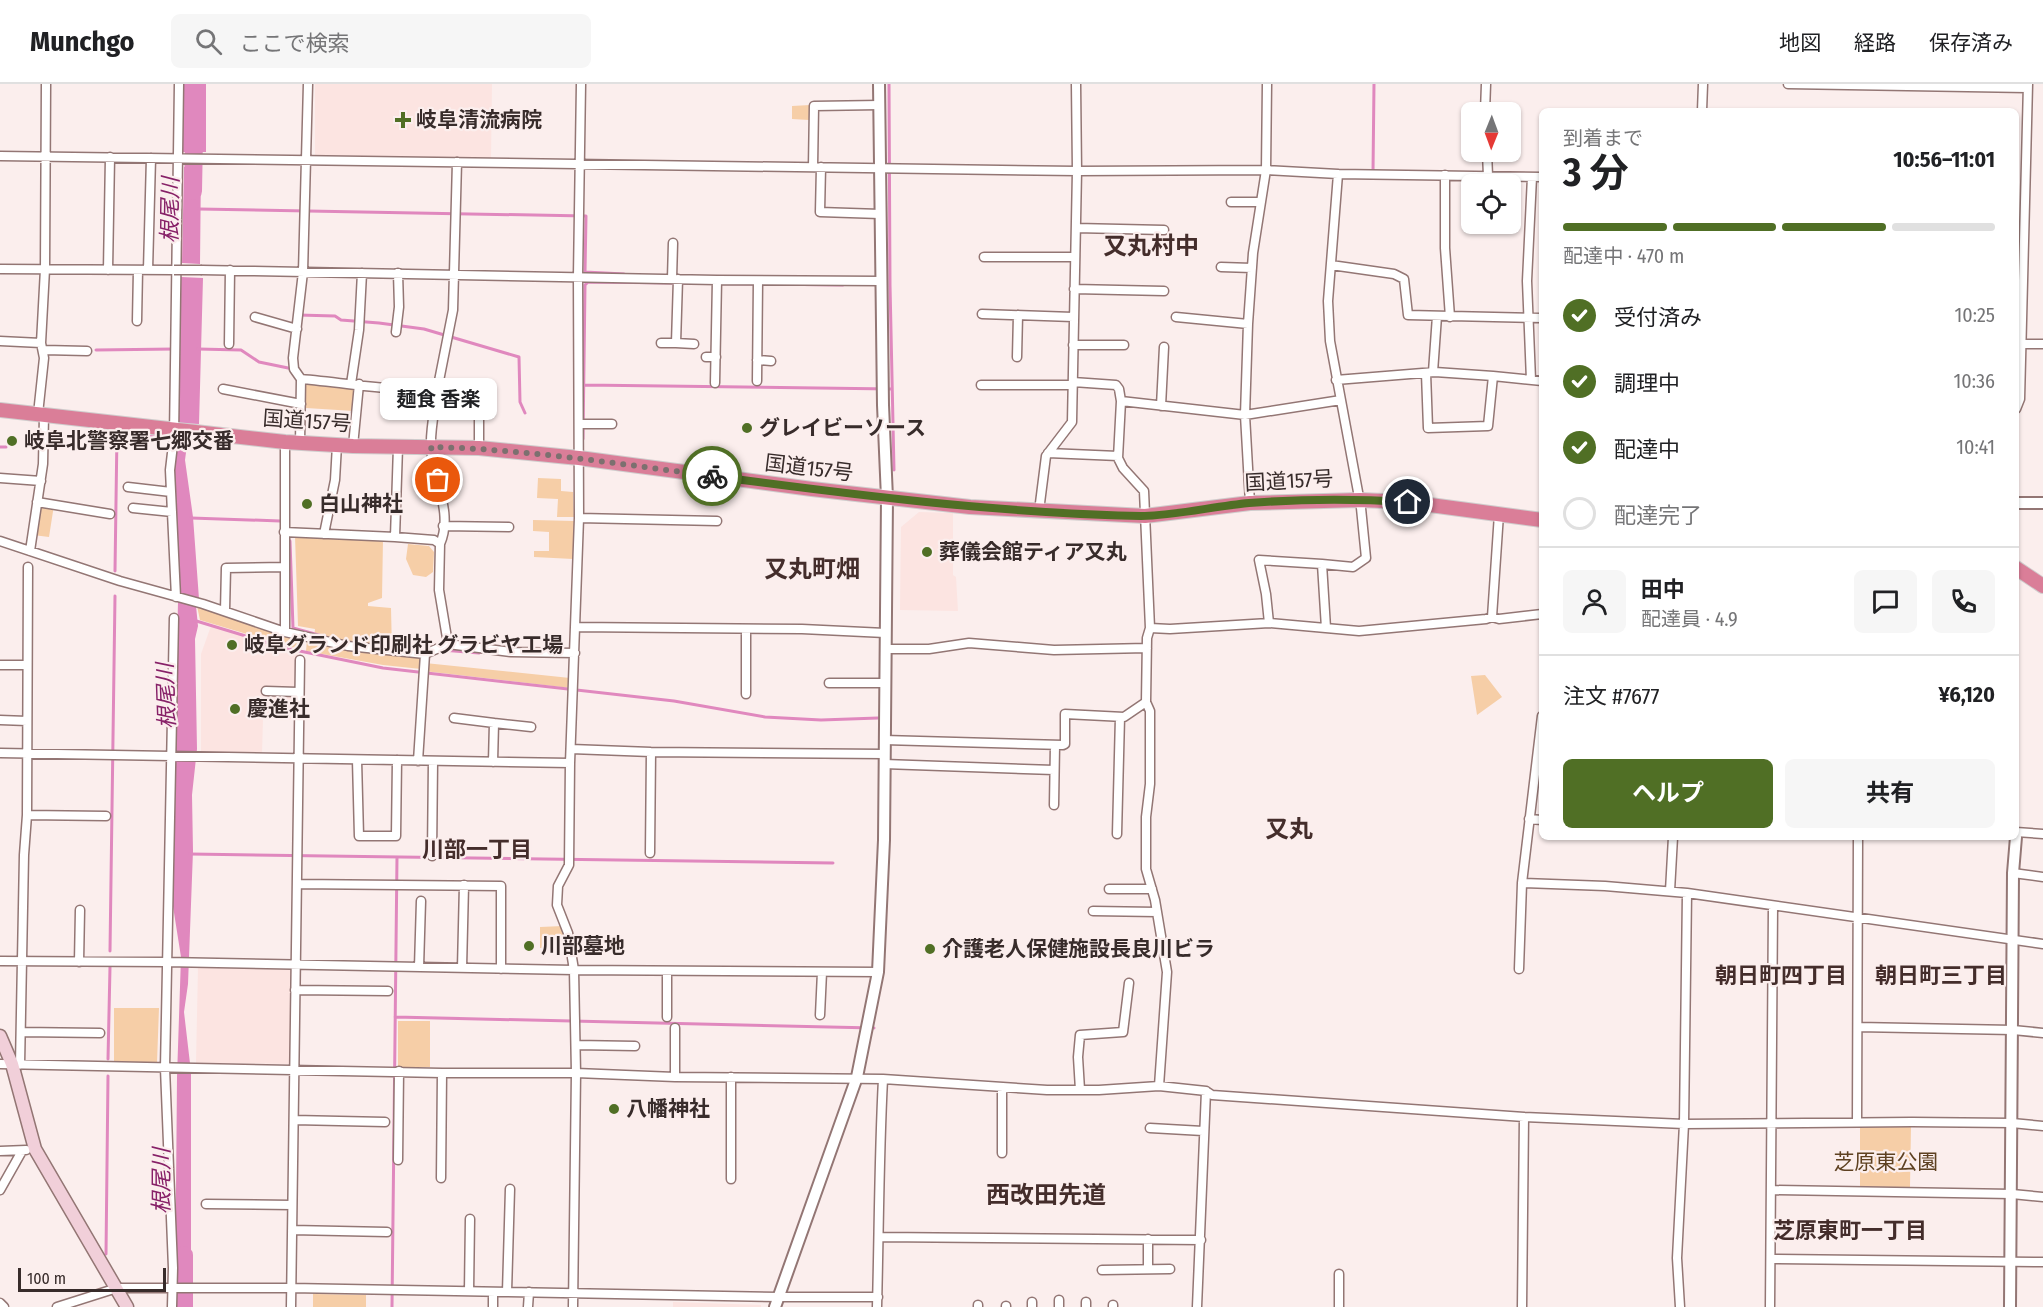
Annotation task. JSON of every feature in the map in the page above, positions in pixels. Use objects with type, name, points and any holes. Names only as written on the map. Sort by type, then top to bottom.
[{"type":"highway","name":"国道157号","points":[[0,410],[285,442],[353,446],[479,448],[579,458],[970,507],[1145,516],[1250,503],[1360,500],[1408,502],[1539,520]]},
{"type":"highway","points":[[2019,570],[2043,586]]},
{"type":"main road","points":[[0,1036],[11,1064],[35,1149],[127,1307]]},
{"type":"street","points":[[30,551],[43,464],[41,414],[45,269],[46,84]]},
{"type":"street","points":[[176,597],[170,459],[182,430],[175,349],[180,158],[179,84]]},
{"type":"street","points":[[300,443],[301,379],[294,369],[293,358],[303,272],[308,84]]},
{"type":"street","points":[[573,1307],[576,1073],[574,970],[568,933],[557,905],[558,886],[569,865],[570,763],[579,518],[578,276],[581,84]]},
{"type":"street","points":[[777,1302],[857,1077],[878,972],[884,840],[887,498],[883,405],[879,84]]},
{"type":"street","points":[[1039,511],[1048,453],[1072,422],[1077,171],[1076,84]]},
{"type":"street","points":[[1250,503],[1245,415],[1248,324],[1252,268],[1266,170],[1267,84]]},
{"type":"street","points":[[1485,102],[1486,84]]},
{"type":"street","points":[[1702,108],[1703,84]]},
{"type":"street","points":[[1788,84],[2027,86],[2019,402]]},
{"type":"street","points":[[880,105],[814,106],[820,212],[880,213]]},
{"type":"street","points":[[0,156],[879,169],[1266,170],[1338,174],[1461,175]]},
{"type":"street","points":[[108,270],[110,157]]},
{"type":"street","points":[[148,270],[151,158]]},
{"type":"street","points":[[448,645],[439,590],[440,544],[443,526],[442,496],[431,447],[437,391],[453,310],[456,162]]},
{"type":"street","points":[[1269,623],[1259,560],[1353,567],[1366,558],[1360,500],[1330,341],[1328,301],[1338,174]]},
{"type":"street","points":[[1445,175],[1445,248],[1450,317]]},
{"type":"street","points":[[1521,177],[1539,177]]},
{"type":"street","points":[[1532,177],[1527,281],[1532,380]]},
{"type":"street","points":[[1231,202],[1261,202]]},
{"type":"street","points":[[1076,228],[1164,230]]},
{"type":"street","points":[[673,243],[676,344]]},
{"type":"street","points":[[984,257],[1075,257]]},
{"type":"street","points":[[1331,265],[1394,274],[1404,279],[1408,315],[1539,318]]},
{"type":"street","points":[[1221,267],[1252,268]]},
{"type":"street","points":[[0,269],[230,270],[758,281],[881,281]]},
{"type":"street","points":[[137,321],[138,270]]},
{"type":"street","points":[[229,344],[230,270]]},
{"type":"street","points":[[353,446],[363,273]]},
{"type":"street","points":[[396,332],[399,307],[398,273]]},
{"type":"street","points":[[715,383],[717,280]]},
{"type":"street","points":[[757,381],[758,281]]},
{"type":"street","points":[[1074,289],[1164,291]]},
{"type":"street","points":[[982,314],[1073,317]]},
{"type":"street","points":[[1017,357],[1018,315]]},
{"type":"street","points":[[1437,316],[1429,373],[1428,428],[1488,426],[1493,376]]},
{"type":"street","points":[[255,317],[297,329]]},
{"type":"street","points":[[1176,317],[1248,324]]},
{"type":"street","points":[[0,342],[87,351]]},
{"type":"street","points":[[661,343],[694,344]]},
{"type":"street","points":[[2021,344],[2043,344]]},
{"type":"street","points":[[1073,345],[1124,345]]},
{"type":"street","points":[[1161,406],[1164,347]]},
{"type":"street","points":[[706,357],[716,357]]},
{"type":"street","points":[[757,360],[771,360]]},
{"type":"street","points":[[1336,380],[1429,373],[1539,381]]},
{"type":"street","points":[[301,379],[397,391],[437,391]]},
{"type":"street","points":[[981,385],[1073,383],[1116,385],[1119,389],[1121,401],[1118,456],[1123,468],[1144,491],[1150,628],[1147,638],[1146,702],[1150,711],[1150,739],[1146,869],[1157,912],[1167,972],[1158,1086]]},
{"type":"street","points":[[222,389],[301,404]]},
{"type":"street","points":[[1121,401],[1245,415],[1341,400]]},
{"type":"street","points":[[436,402],[479,403],[479,448]]},
{"type":"street","points":[[580,424],[612,424]]},
{"type":"street","points":[[285,442],[285,632]]},
{"type":"street","points":[[324,534],[335,480],[337,445]]},
{"type":"street","points":[[395,537],[398,447]]},
{"type":"street","points":[[1048,453],[1118,456]]},
{"type":"street","points":[[0,478],[40,481]]},
{"type":"street","points":[[128,487],[171,492]]},
{"type":"street","points":[[37,502],[110,514]]},
{"type":"street","points":[[2019,503],[2043,503]]},
{"type":"street","points":[[133,508],[172,512]]},
{"type":"street","points":[[1492,617],[1499,514]]},
{"type":"street","points":[[579,518],[717,521]]},
{"type":"street","points":[[443,526],[509,528]]},
{"type":"street","points":[[284,532],[395,537],[434,540],[440,544]]},
{"type":"street","points":[[0,541],[285,632],[348,646],[425,654],[448,645],[512,652],[575,653]]},
{"type":"street","points":[[1322,564],[1326,627]]},
{"type":"street","points":[[28,567],[27,815],[21,1032],[11,1064],[576,1073],[675,1077],[857,1077],[1080,1090],[1158,1086],[1206,1091],[1212,1095],[1524,1117],[1684,1124],[1857,1122],[2013,1123],[2043,1126]]},
{"type":"street","points":[[225,611],[226,568],[285,567]]},
{"type":"street","points":[[1150,628],[1170,629],[1269,623],[1359,631],[1539,614]]},
{"type":"street","points":[[172,1307],[174,1289],[165,1068],[174,618]]},
{"type":"street","points":[[575,627],[746,628],[885,633]]},
{"type":"street","points":[[746,628],[746,694]]},
{"type":"street","points":[[885,649],[929,649],[969,643],[1054,650],[1147,648]]},
{"type":"street","points":[[418,760],[425,654]]},
{"type":"street","points":[[291,1307],[300,660]]},
{"type":"street","points":[[0,665],[27,665]]},
{"type":"street","points":[[829,683],[885,683]]},
{"type":"street","points":[[266,691],[298,692]]},
{"type":"street","points":[[884,740],[1065,744],[1065,714],[1120,717],[1128,715],[1146,702]]},
{"type":"street","points":[[1117,834],[1120,717]]},
{"type":"street","points":[[454,718],[531,728]]},
{"type":"street","points":[[0,720],[27,721]]},
{"type":"street","points":[[493,762],[494,723]]},
{"type":"street","points":[[1054,805],[1055,745]]},
{"type":"street","points":[[571,749],[884,759],[1054,770]]},
{"type":"street","points":[[650,854],[651,752]]},
{"type":"street","points":[[0,753],[570,763]]},
{"type":"street","points":[[357,759],[358,836],[396,836],[397,760]]},
{"type":"street","points":[[432,856],[433,761]]},
{"type":"street","points":[[1519,969],[1522,883],[1529,819],[1539,762]]},
{"type":"street","points":[[27,815],[106,816]]},
{"type":"street","points":[[1529,819],[1539,820]]},
{"type":"street","points":[[2019,832],[2043,834]]},
{"type":"street","points":[[1670,891],[1673,840]]},
{"type":"street","points":[[1857,1122],[1858,840]]},
{"type":"street","points":[[2010,1307],[2013,873],[2016,840]]},
{"type":"street","points":[[2013,873],[2043,877]]},
{"type":"street","points":[[1522,883],[1605,886],[1688,893],[2043,944]]},
{"type":"street","points":[[297,884],[501,886],[501,969]]},
{"type":"street","points":[[462,968],[464,885]]},
{"type":"street","points":[[1109,889],[1152,889]]},
{"type":"street","points":[[1680,1307],[1677,1258],[1684,1124],[1688,893]]},
{"type":"street","points":[[420,967],[421,901]]},
{"type":"street","points":[[1770,1307],[1773,906]]},
{"type":"street","points":[[79,962],[80,910]]},
{"type":"street","points":[[1093,911],[1157,912]]},
{"type":"street","points":[[0,961],[179,962],[574,970],[878,972]]},
{"type":"street","points":[[667,971],[667,1017]]},
{"type":"street","points":[[820,1015],[822,972]]},
{"type":"street","points":[[1080,1090],[1078,1057],[1080,1035],[1123,1032],[1130,983]]},
{"type":"street","points":[[296,990],[388,991]]},
{"type":"street","points":[[1858,1027],[2013,1030],[2043,1033]]},
{"type":"street","points":[[675,1028],[675,1077]]},
{"type":"street","points":[[21,1032],[100,1033]]},
{"type":"street","points":[[576,1045],[635,1046]]},
{"type":"street","points":[[398,1160],[399,1071]]},
{"type":"street","points":[[441,1178],[442,1072]]},
{"type":"street","points":[[731,1179],[732,1077]]},
{"type":"street","points":[[877,1307],[883,1079]]},
{"type":"street","points":[[1002,1087],[1002,1153]]},
{"type":"street","points":[[1196,1306],[1206,1091]]},
{"type":"street","points":[[1522,1307],[1524,1117]]},
{"type":"street","points":[[294,1120],[385,1122]]},
{"type":"street","points":[[1150,1128],[1203,1131]]},
{"type":"street","points":[[0,1151],[35,1149]]},
{"type":"street","points":[[0,1190],[22,1151]]},
{"type":"street","points":[[507,1292],[510,1189]]},
{"type":"street","points":[[1772,1190],[2012,1194],[2043,1197]]},
{"type":"street","points":[[206,1204],[292,1205]]},
{"type":"street","points":[[469,1292],[470,1220]]},
{"type":"street","points":[[292,1230],[387,1232]]},
{"type":"street","points":[[880,1237],[1200,1240]]},
{"type":"street","points":[[1148,1239],[1148,1269]]},
{"type":"street","points":[[1772,1259],[2043,1262]]},
{"type":"street","points":[[1102,1270],[1170,1269]]},
{"type":"street","points":[[1339,1274],[1339,1307]]},
{"type":"street","points":[[57,1307],[117,1288],[529,1292],[777,1302],[878,1297]]},
{"type":"street","points":[[493,1292],[493,1307]]},
{"type":"street","points":[[528,1307],[529,1292]]},
{"type":"street","points":[[0,1303],[4,1307]]},
{"type":"shaded area","points":[[183,84],[206,84],[206,152],[181,152]]},
{"type":"shaded area","name":"岐阜清流病院","points":[[315,84],[492,84],[491,159],[315,155]]},
{"type":"shaded area","points":[[184,167],[201,167],[200,264],[182,263]]},
{"type":"shaded area","points":[[181,277],[203,278],[199,424],[176,423]]},
{"type":"shaded area","points":[[176,437],[192,438],[187,445],[185,460],[193,517],[199,599],[180,594],[172,470]]},
{"type":"shaded area","name":"葬儀会館ティア又丸","points":[[919,512],[953,513],[953,575],[956,577],[958,611],[900,610],[901,527]]},
{"type":"shaded area","points":[[178,601],[196,606],[198,626],[195,639],[197,749],[192,795],[193,851],[188,984],[184,1012],[191,1072],[191,1266],[183,1280],[187,1307],[175,1307],[177,1077],[181,957],[172,900]]},
{"type":"shaded area","points":[[211,626],[298,652],[295,720],[263,719],[262,754],[201,752],[201,654]]},
{"type":"shaded area","points":[[198,967],[293,969],[292,1064],[196,1063]]},
{"type":"shaded area","points":[[673,1302],[761,1305],[761,1307],[673,1307]]},
{"type":"green space","points":[[810,105],[809,120],[792,119],[792,106]]},
{"type":"green space","points":[[306,384],[356,387],[354,411],[306,408]]},
{"type":"green space","points":[[538,478],[561,479],[561,491],[573,492],[574,517],[557,517],[558,499],[537,498]]},
{"type":"green space","points":[[37,502],[54,505],[49,537],[33,535]]},
{"type":"green space","points":[[533,520],[574,521],[573,559],[534,557],[534,551],[549,551],[549,532],[533,531]]},
{"type":"green space","points":[[295,536],[383,539],[382,598],[368,603],[368,606],[391,608],[392,651],[314,638],[315,629],[298,626]]},
{"type":"green space","points":[[408,544],[429,546],[434,552],[433,572],[426,577],[413,575],[406,559]]},
{"type":"green space","points":[[197,606],[302,639],[301,650],[200,620]]},
{"type":"green space","points":[[307,640],[422,656],[421,669],[383,665],[306,651]]},
{"type":"green space","points":[[425,663],[570,678],[570,688],[424,671]]},
{"type":"green space","points":[[1485,675],[1502,697],[1477,715],[1471,676]]},
{"type":"green space","points":[[563,926],[569,947],[540,948],[540,927]]},
{"type":"green space","points":[[114,1008],[159,1008],[157,1063],[114,1063]]},
{"type":"green space","points":[[398,1021],[430,1021],[430,1067],[398,1067]]},
{"type":"green space","name":"芝原東公園","points":[[1860,1125],[1911,1126],[1910,1187],[1860,1187]]},
{"type":"green space","points":[[313,1294],[366,1295],[366,1307],[313,1307]]},
{"type":"waterway","name":"根尾川","points":[[193,191],[195,84]]},
{"type":"waterway","points":[[889,84],[894,470]]},
{"type":"waterway","points":[[1373,172],[1374,84]]},
{"type":"waterway","points":[[199,209],[586,216],[585,272],[624,274]]},
{"type":"waterway","points":[[583,439],[585,285],[588,282],[843,285]]},
{"type":"waterway","points":[[298,315],[335,316],[341,320],[424,329],[519,357],[520,402],[525,413]]},
{"type":"waterway","points":[[96,350],[174,349]]},
{"type":"waterway","points":[[198,349],[241,350],[259,362],[293,369]]},
{"type":"waterway","points":[[584,385],[892,389]]},
{"type":"waterway","points":[[115,571],[117,433],[164,438]]},
{"type":"waterway","points":[[0,447],[6,447]]},
{"type":"waterway","points":[[191,518],[280,521]]},
{"type":"waterway","points":[[290,541],[293,628],[326,637]]},
{"type":"waterway","points":[[110,951],[115,596]]},
{"type":"waterway","points":[[193,620],[285,648],[383,668],[674,701],[765,717],[821,720],[878,718]]},
{"type":"waterway","points":[[442,650],[479,653],[482,651]]},
{"type":"waterway","points":[[190,854],[833,863]]},
{"type":"waterway","points":[[392,1307],[397,857]]},
{"type":"waterway","points":[[108,1059],[110,967]]},
{"type":"waterway","points":[[395,1017],[874,1028]]},
{"type":"waterway","points":[[106,1254],[108,1076]]},
{"type":"waterway","name":"根尾川","points":[[184,1255],[184,1307]]},
{"type":"way so far","points":[[438,480],[431,447],[479,448],[579,458],[712,476]]},
{"type":"place","name":"岐阜清流病院","points":[[403,120]]},
{"type":"place","name":"グレイビーソース","points":[[747,428]]},
{"type":"place","name":"岐阜北警察署七郷交番","points":[[12,441]]},
{"type":"place","name":"麺食 香楽","points":[[438,480]]},
{"type":"place","name":"白山神社","points":[[307,504]]},
{"type":"place","name":"葬儀会館ティア又丸","points":[[927,552]]},
{"type":"place","name":"岐阜グランド印刷社 グラビヤ工場","points":[[232,645]]},
{"type":"place","name":"慶進社","points":[[235,709]]},
{"type":"place","name":"川部墓地","points":[[529,946]]},
{"type":"place","name":"介護老人保健施設長良川ビラ","points":[[930,949]]},
{"type":"place","name":"八幡神社","points":[[614,1109]]},
{"type":"district","name":"又丸村中","points":[[1151,246]]},
{"type":"district","name":"又丸町畑","points":[[812,569]]},
{"type":"district","name":"又丸","points":[[1289,829]]},
{"type":"district","name":"川部一丁目","points":[[477,849]]},
{"type":"district","name":"朝日町四丁目","points":[[1781,975]]},
{"type":"district","name":"朝日町三丁目","points":[[1941,975]]},
{"type":"district","name":"西改田先道","points":[[1046,1195]]},
{"type":"district","name":"芝原東町一丁目","points":[[1850,1230]]},
{"type":"route","points":[[712,476],[970,507],[1145,516],[1250,503],[1360,500],[1408,502]]}]
